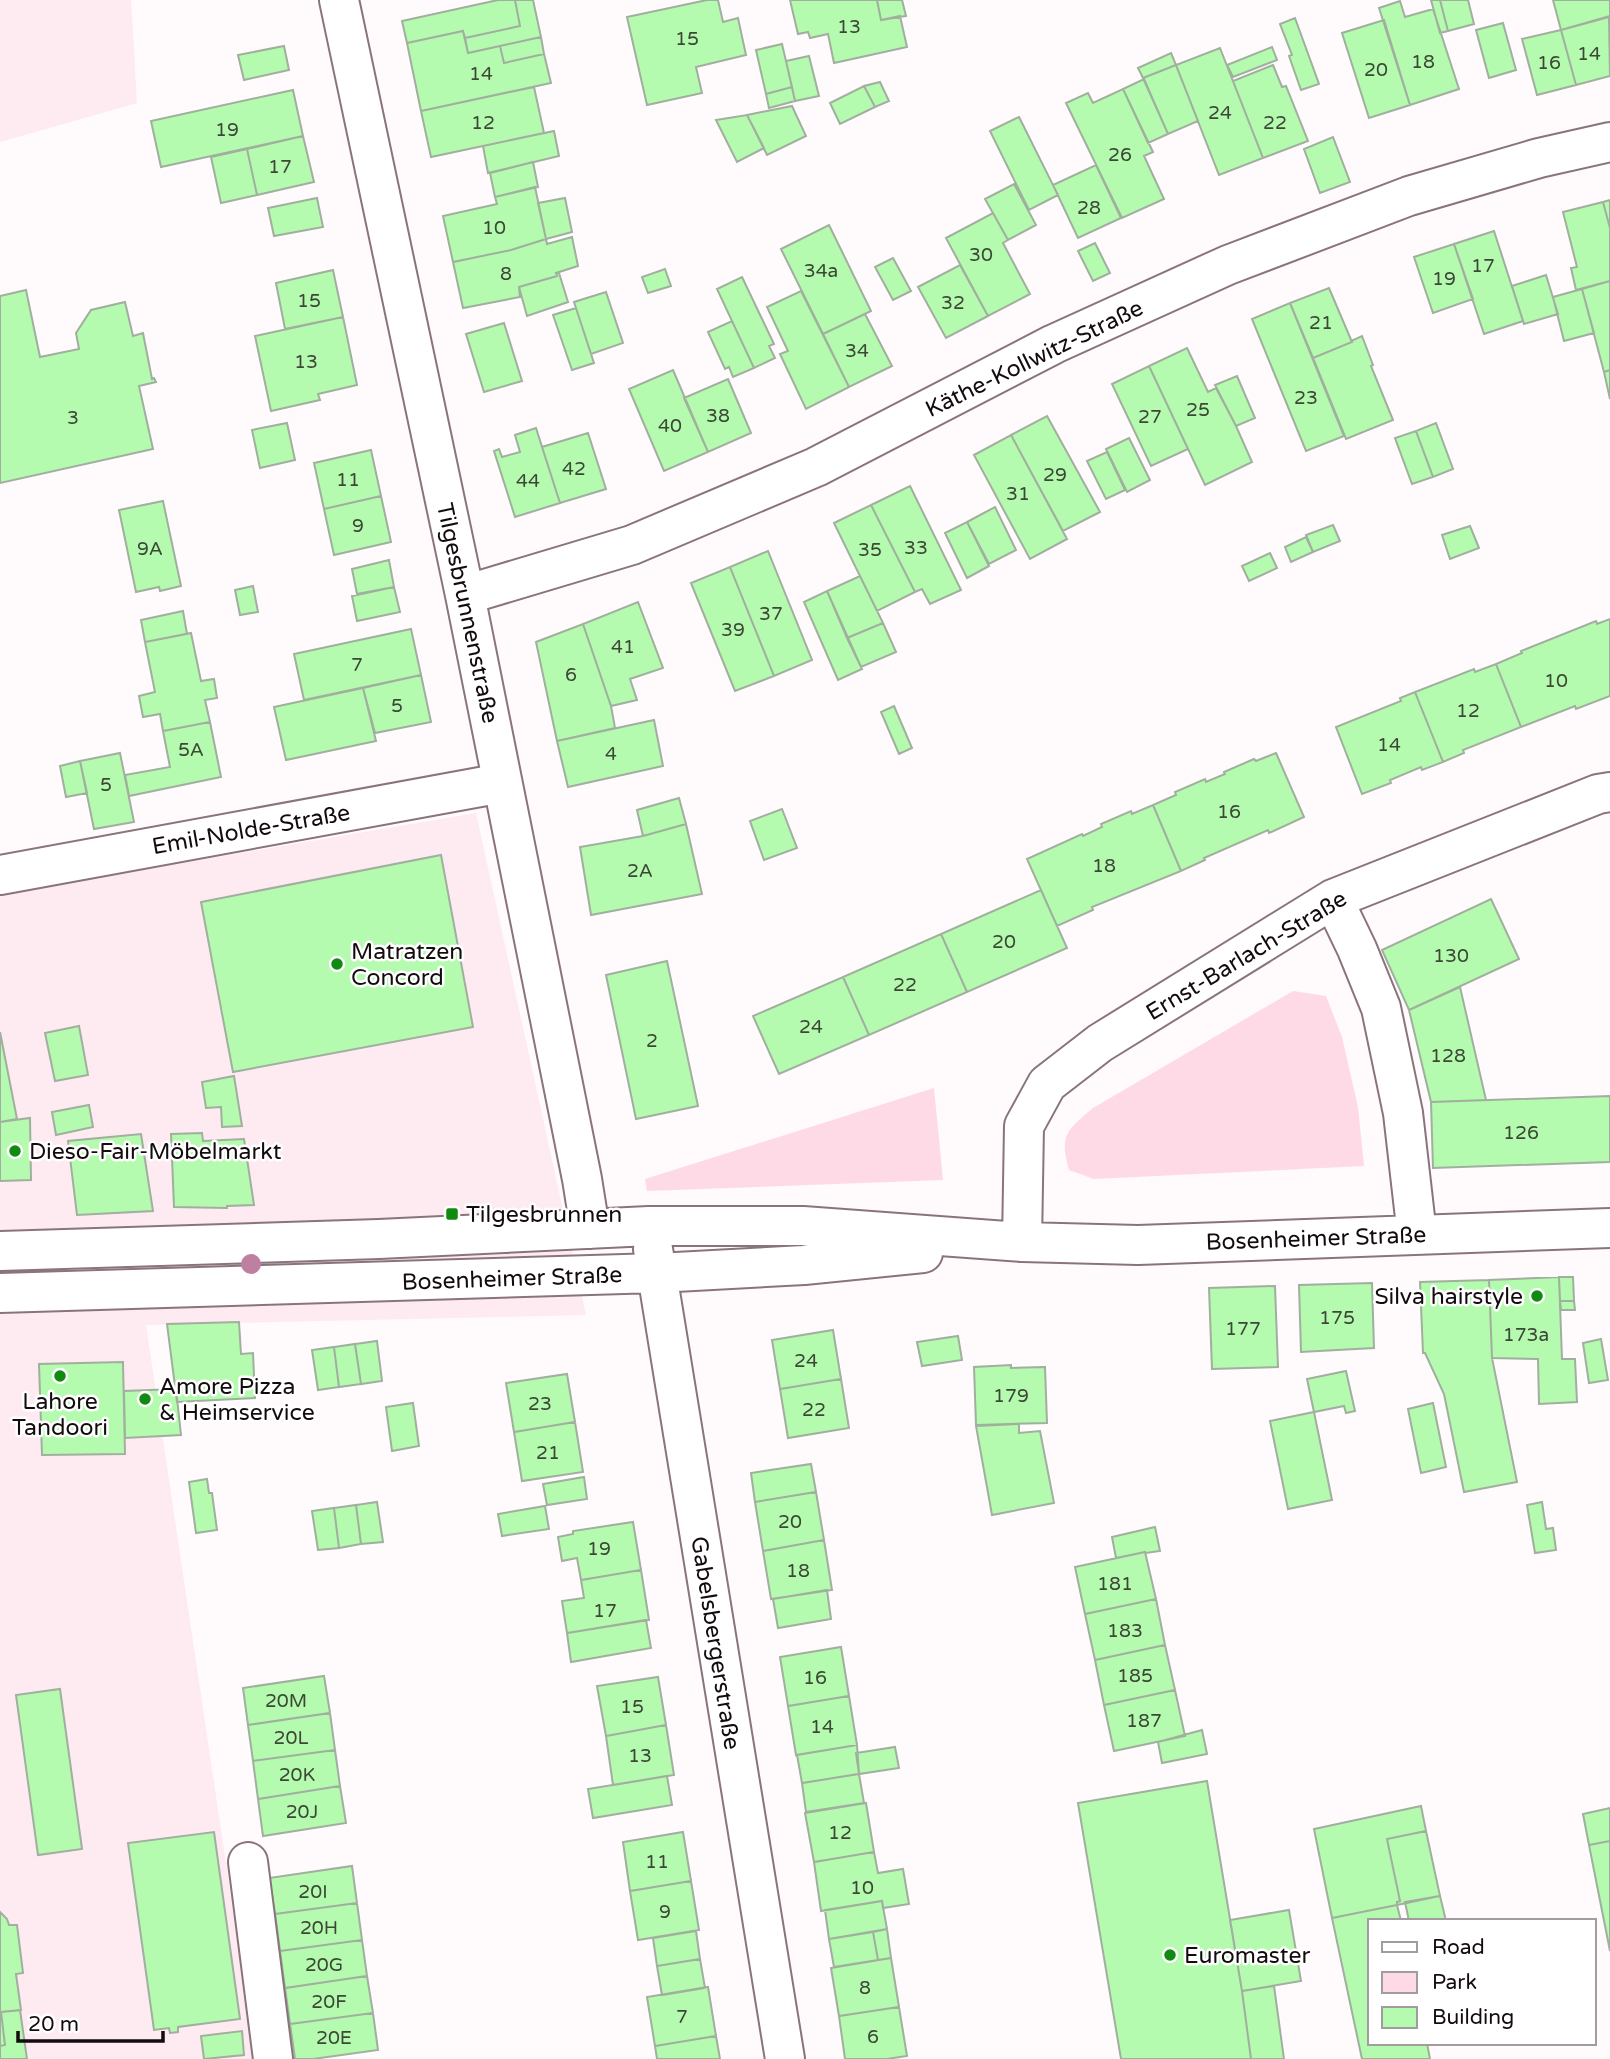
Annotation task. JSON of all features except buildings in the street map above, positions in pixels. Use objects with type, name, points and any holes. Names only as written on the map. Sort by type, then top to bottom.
[{"type":"street","name":"Tilgesbrunnenstraße","points":[[339,0],[466,596],[590,1228]]},
{"type":"street","name":"Käthe-Kollwitz-Straße","points":[[466,596],[632,545],[816,467],[1054,344],[1228,265],[1409,196],[1539,158],[1610,142]]},
{"type":"street","name":"Emil-Nolde-Straße","points":[[0,875],[502,783]]},
{"type":"street","name":"Ernst-Barlach-Straße","points":[[1022,1242],[1024,1126],[1047,1084],[1100,1043],[1333,899],[1598,794],[1610,792]]},
{"type":"street","points":[[1333,899],[1381,1008],[1403,1113],[1417,1235]]},
{"type":"street","name":"Bosenheimer Straße","points":[[0,1251],[379,1239],[649,1226],[803,1226],[1022,1242],[1138,1245],[1610,1228]]},
{"type":"street","name":"Gabelsbergerstraße","points":[[649,1226],[785,2059]]},
{"type":"street","name":"Bosenheimer Straße","points":[[0,1293],[657,1273],[804,1265],[1022,1242]]},
{"type":"street","points":[[248,1862],[273,2059]]},
{"type":"shaded area","points":[[0,0],[131,0],[137,103],[0,142]]},
{"type":"shaded area","points":[[476,813],[586,1315],[146,1325],[255,2059],[0,2059],[0,894]]},
{"type":"green space","points":[[1293,991],[1326,996],[1342,1037],[1358,1107],[1364,1166],[1094,1179],[1069,1170],[1065,1149],[1067,1134],[1093,1108]]},
{"type":"green space","points":[[934,1088],[943,1180],[647,1191],[645,1179]]},
{"type":"place","name":"Matratzen Concord","points":[[337,964]]},
{"type":"place","name":"Dieso-Fair-Möbelmarkt","points":[[15,1151]]},
{"type":"place","name":"Tilgesbrunnen","points":[[452,1214]]},
{"type":"place","name":"Silva hairstyle","points":[[1537,1296]]},
{"type":"place","name":"Lahore Tandoori","points":[[60,1376]]},
{"type":"place","name":"Amore Pizza & Heimservice","points":[[145,1399]]},
{"type":"place","name":"Euromaster","points":[[1170,1955]]}]
